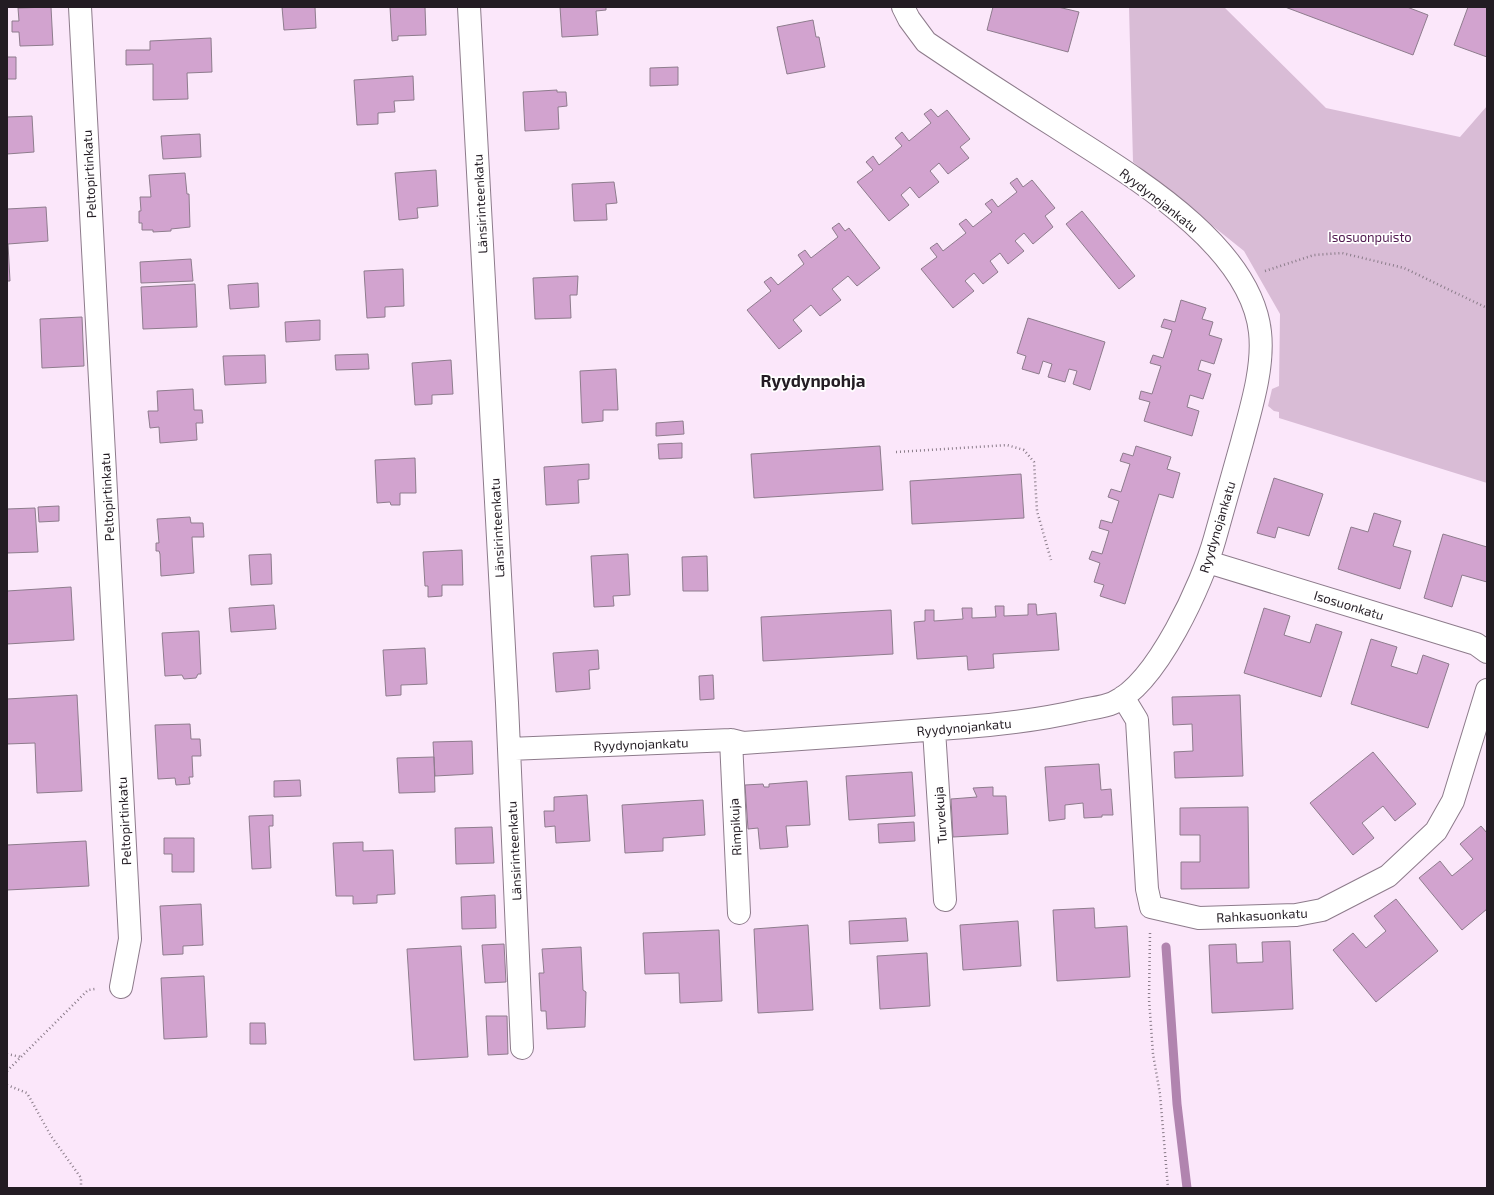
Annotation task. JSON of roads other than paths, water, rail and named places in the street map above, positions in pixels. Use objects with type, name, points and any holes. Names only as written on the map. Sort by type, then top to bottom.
[{"type":"street","name":"Peltopirtinkatu","points":[[80,7],[130,939],[121,987]]},
{"type":"street","name":"Länsirinteenkatu","points":[[469,7],[509,750],[522,1048]]},
{"type":"street","name":"Ryydynojankatu","points":[[509,750],[731,740],[743,743],[1014,723],[1062,715],[1112,703],[1123,697],[1143,680],[1169,642],[1188,608],[1208,562],[1254,400],[1260,333],[1254,306],[1242,281],[1194,224],[1130,175],[926,42],[909,19],[903,7]]},
{"type":"street","name":"Isosuonkatu","points":[[1208,562],[1476,644],[1487,652]]},
{"type":"street","name":"Rahkasuonkatu","points":[[1123,697],[1137,720],[1144,852],[1147,889],[1151,907],[1199,918],[1296,915],[1322,910],[1388,876],[1436,831],[1454,801],[1487,690]]},
{"type":"street","name":"Turvekuja","points":[[934,730],[945,900]]},
{"type":"street","name":"Rimpikuja","points":[[731,740],[738,913]]},
{"type":"waterway","points":[[1166,947],[1177,1104],[1187,1188]]},
{"type":"district","name":"Ryydynpohja","points":[[813,380]]},
{"type":"park label","name":"Isosuonpuisto","points":[[1370,237]]}]
